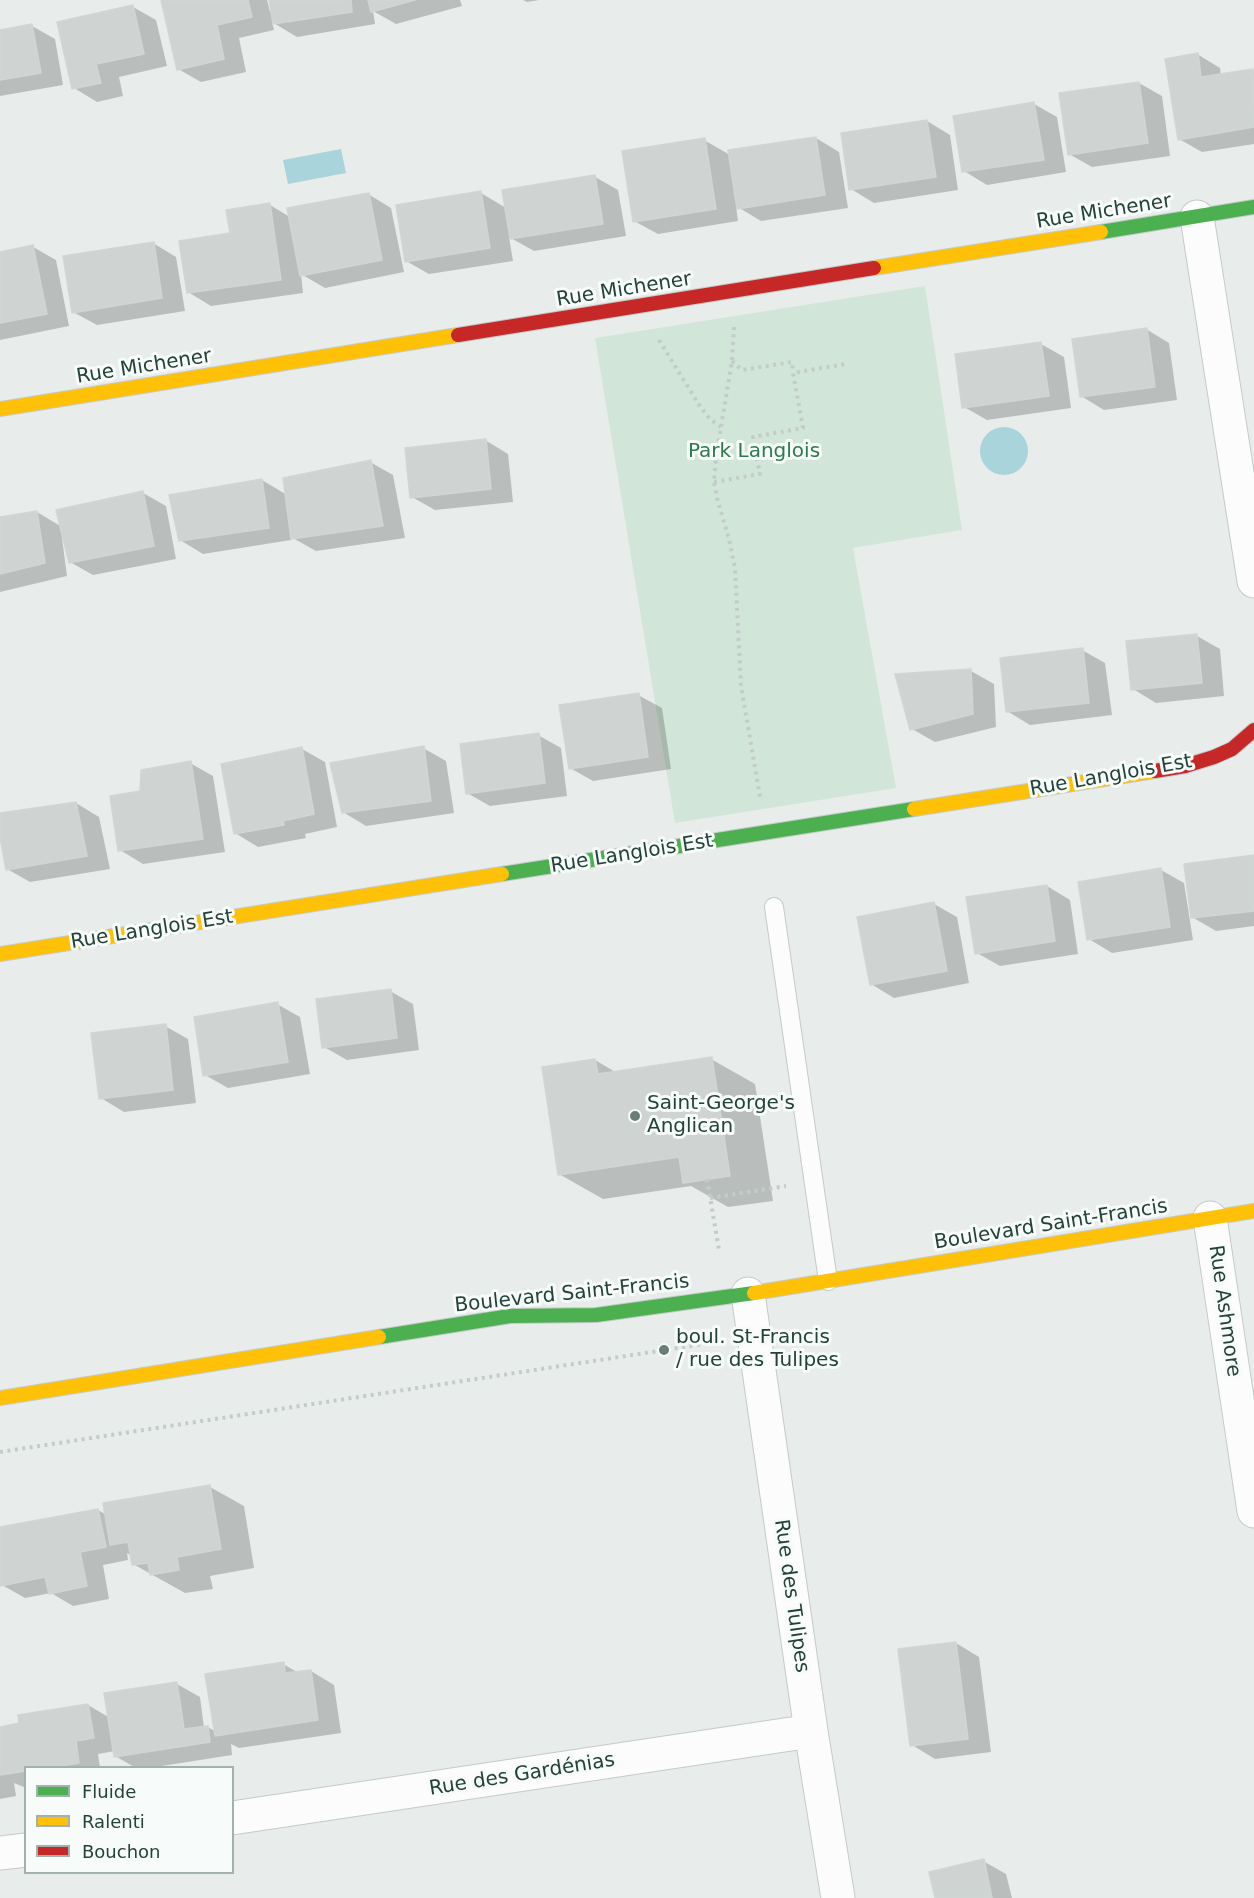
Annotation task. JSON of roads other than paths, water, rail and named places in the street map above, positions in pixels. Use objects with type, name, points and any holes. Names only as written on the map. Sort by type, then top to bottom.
[{"type":"street","name":"Rue Michener","points":[[0,409],[1254,207]]},
{"type":"street","points":[[1197,217],[1254,581]]},
{"type":"street","name":"Rue Langlois Est","points":[[0,954],[1185,766],[1214,757],[1232,748],[1254,730]]},
{"type":"street","name":"Boulevard Saint-Francis","points":[[0,1398],[510,1316],[596,1315],[748,1294],[1254,1211]]},
{"type":"street","name":"Rue Ashmore","points":[[1210,1218],[1254,1511]]},
{"type":"street","name":"Rue des Tulipes","points":[[748,1294],[811,1731],[838,1898]]},
{"type":"street","name":"Rue des Gardénias","points":[[234,1818],[811,1731]]},
{"type":"street","points":[[0,1853],[24,1850]]},
{"type":"lane","points":[[774,907],[828,1281]]},
{"type":"water","points":[[341,149],[346,173],[288,184],[283,160]]},
{"type":"water","points":[[1004,427],[1021,434],[1028,451],[1021,468],[1004,475],[987,468],[980,451],[987,434]]},
{"type":"place","name":"Saint-George's Anglican","points":[[635,1116]]},
{"type":"place","name":"boul. St-Francis / rue des Tulipes","points":[[664,1350]]},
{"type":"park label","name":"Park Langlois","points":[[754,452]]}]
